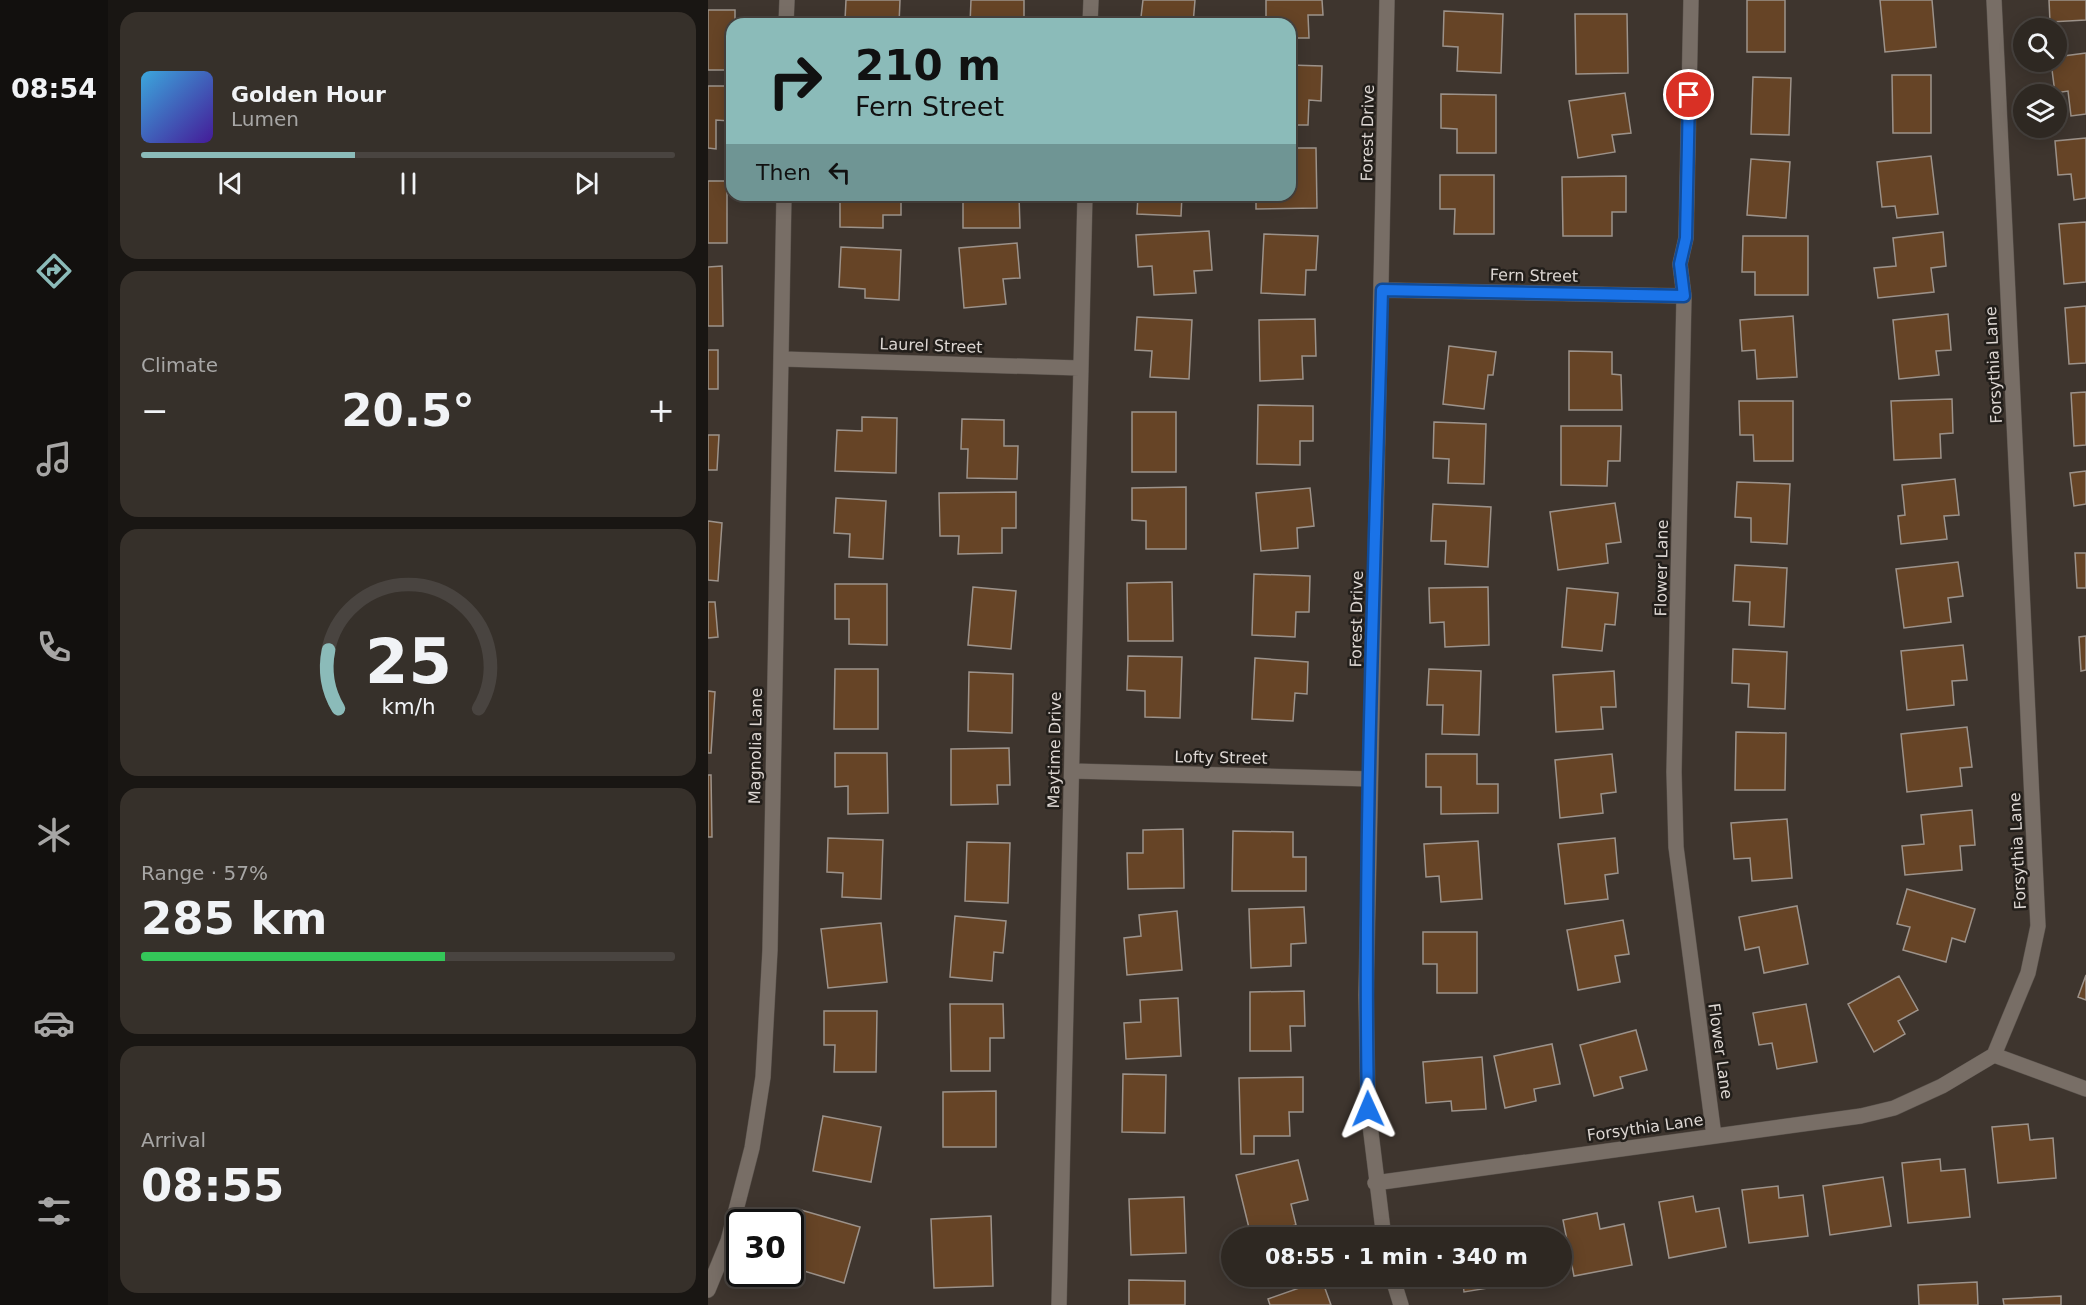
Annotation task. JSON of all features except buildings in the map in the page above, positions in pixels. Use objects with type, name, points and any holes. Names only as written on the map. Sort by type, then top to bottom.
[{"type":"street","points":[[786,0],[786,18]]},
{"type":"street","points":[[1090,18],[1091,0]]},
{"type":"street","name":"Forest Drive","points":[[1382,1227],[1375,1183],[1368,1109],[1366,995],[1387,0]]},
{"type":"street","name":"Flower Lane","points":[[1691,0],[1686,238],[1680,264],[1684,296],[1674,772],[1676,847],[1714,1136]]},
{"type":"street","name":"Forsythia Lane","points":[[1375,1183],[1861,1116],[1894,1108],[1942,1086],[1994,1055],[2028,974],[2038,926],[1994,0]]},
{"type":"street","name":"Magnolia Lane","points":[[708,1290],[728,1241],[749,1160],[763,1077],[770,950],[777,466],[783,359],[784,201]]},
{"type":"street","name":"Maytime Drive","points":[[1059,1305],[1079,368],[1085,201]]},
{"type":"street","name":"Fern Street","points":[[1382,290],[1684,296]]},
{"type":"street","name":"Laurel Street","points":[[783,359],[1079,368]]},
{"type":"street","name":"Lofty Street","points":[[1072,771],[1370,779]]},
{"type":"street","points":[[1994,1055],[2086,1089]]},
{"type":"street","points":[[1395,1287],[1401,1305]]},
{"type":"route","points":[[1368,1109],[1366,995],[1382,290],[1684,296],[1680,264],[1686,238],[1689,95]]}]
